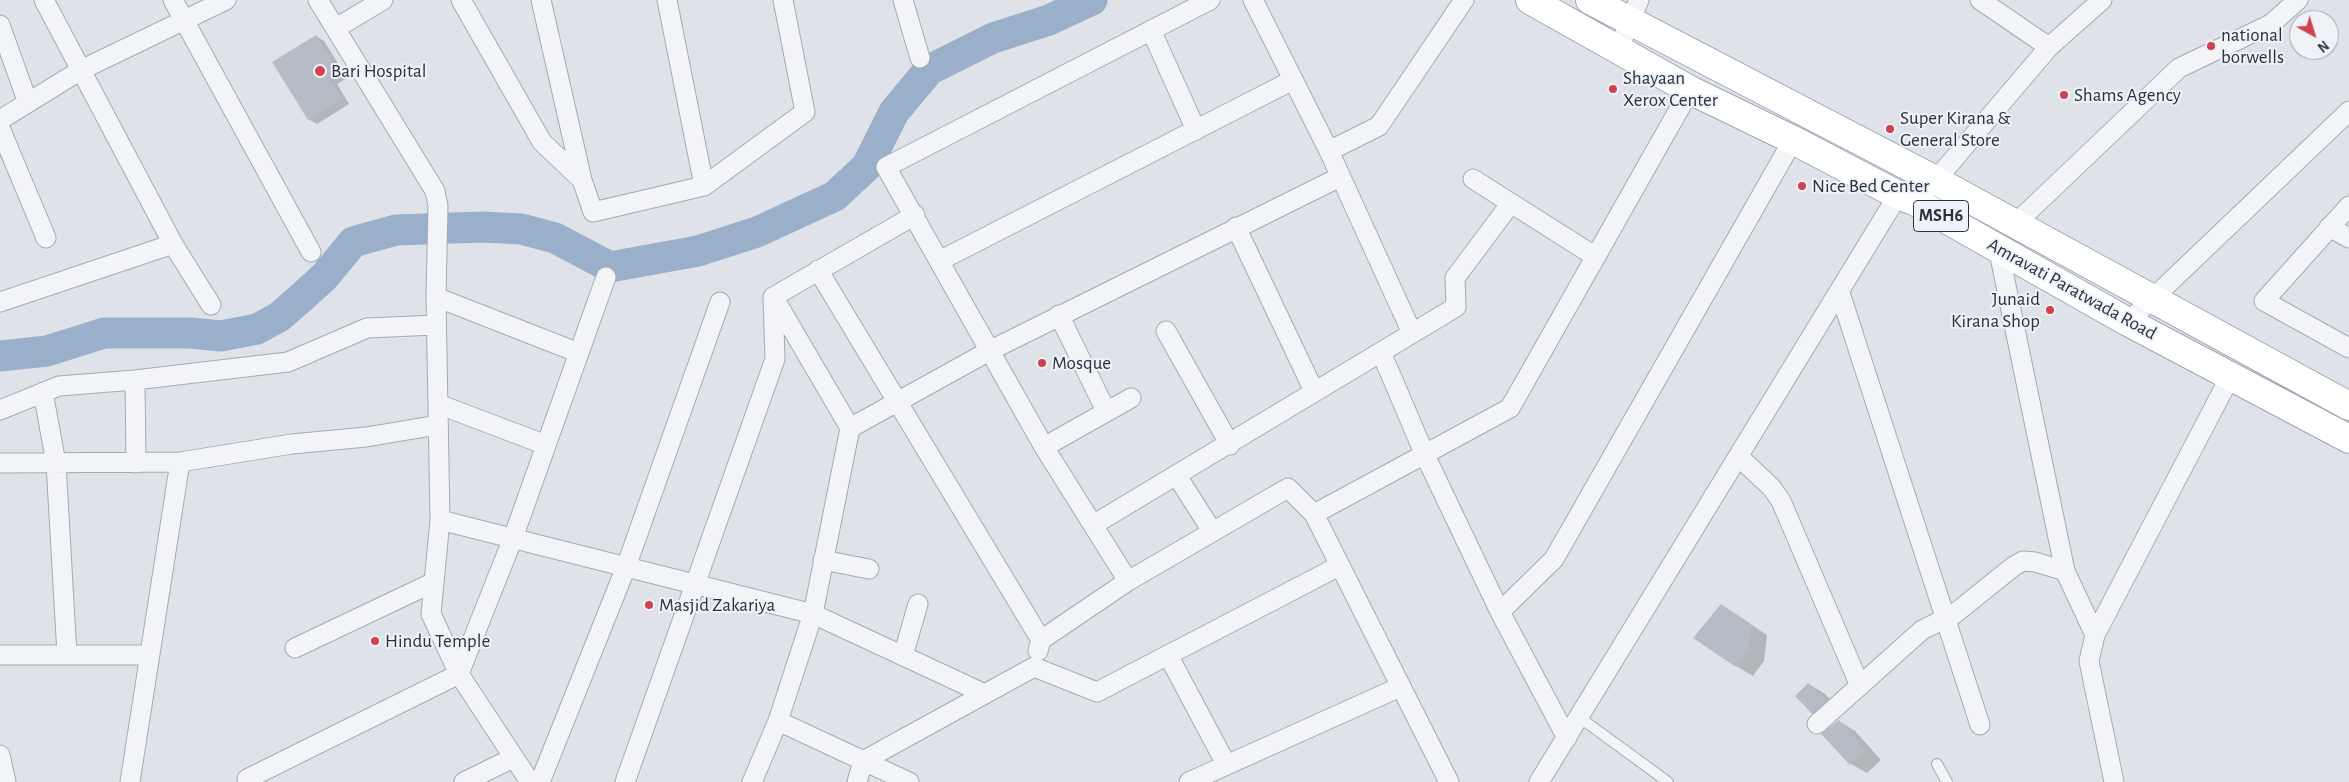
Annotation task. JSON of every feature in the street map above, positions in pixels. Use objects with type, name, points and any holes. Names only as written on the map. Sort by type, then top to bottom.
[{"type":"main road","name":"Amravati Paratwada Road","points":[[1530,0],[1690,90],[1793,140],[1998,247],[2128,322],[2349,439]]},
{"type":"main road","name":"Amravati Paratwada Road","points":[[1590,0],[1634,11],[1935,180],[2349,406]]},
{"type":"street","points":[[44,0],[173,244],[212,305]]},
{"type":"street","points":[[173,0],[311,252]]},
{"type":"street","points":[[0,120],[81,70],[226,0]]},
{"type":"street","points":[[318,0],[435,191],[438,206],[436,325],[440,520],[431,614],[458,674],[530,782]]},
{"type":"street","points":[[336,28],[383,0]]},
{"type":"street","points":[[461,0],[542,142],[582,180]]},
{"type":"street","points":[[542,0],[582,180],[593,212],[704,186],[805,112],[783,0]]},
{"type":"street","points":[[667,0],[704,186]]},
{"type":"street","points":[[903,0],[920,58]]},
{"type":"street","points":[[1128,582],[1044,447],[941,260],[886,166],[1210,0]]},
{"type":"street","points":[[1253,0],[1329,151],[1412,333]]},
{"type":"street","points":[[1329,151],[1379,126],[1464,0]]},
{"type":"street","points":[[1980,0],[2049,47]]},
{"type":"street","points":[[1539,782],[1840,293],[1907,199],[1935,180],[2049,47],[2102,0]]},
{"type":"street","points":[[2015,224],[2179,68],[2271,24],[2298,0]]},
{"type":"street","points":[[1618,50],[1634,11]]},
{"type":"street","points":[[0,25],[28,103]]},
{"type":"street","points":[[1151,30],[1196,130]]},
{"type":"street","points":[[941,260],[1293,80]]},
{"type":"street","points":[[1314,514],[1510,408],[1690,90]]},
{"type":"street","points":[[2128,322],[2349,111]]},
{"type":"street","points":[[0,128],[46,238]]},
{"type":"street","points":[[1500,612],[1554,559],[1793,140]]},
{"type":"street","points":[[850,428],[897,400],[1059,315],[1340,177]]},
{"type":"street","points":[[1473,179],[1596,257]]},
{"type":"street","points":[[1093,525],[1230,445],[1314,391],[1456,307],[1454,278],[1510,203]]},
{"type":"street","points":[[2349,206],[2264,301],[2349,348]]},
{"type":"street","points":[[774,297],[915,215]]},
{"type":"street","points":[[1236,227],[1314,391]]},
{"type":"street","points":[[2329,227],[2349,238]]},
{"type":"street","points":[[0,302],[173,244]]},
{"type":"street","points":[[1998,247],[2066,571],[2095,635]]},
{"type":"street","points":[[818,270],[1040,640],[1034,667],[863,761],[857,782]]},
{"type":"street","points":[[247,779],[458,674],[513,538],[606,277]]},
{"type":"street","points":[[1840,293],[1980,725]]},
{"type":"street","points":[[436,297],[579,353]]},
{"type":"street","points":[[752,782],[778,721],[813,614],[850,428],[774,297]]},
{"type":"street","points":[[625,782],[775,358],[774,297]]},
{"type":"street","points":[[540,782],[626,567],[720,302]]},
{"type":"street","points":[[1059,315],[1106,411]]},
{"type":"street","points":[[0,410],[59,386],[135,380],[288,362],[360,331],[436,325]]},
{"type":"street","points":[[1166,331],[1230,445]]},
{"type":"street","points":[[1380,352],[1424,453],[1500,612],[1567,738]]},
{"type":"street","points":[[2109,780],[2089,661],[2095,635],[2231,375]]},
{"type":"street","points":[[135,380],[136,462]]},
{"type":"street","points":[[43,392],[56,463],[67,655]]},
{"type":"street","points":[[1044,447],[1131,398]]},
{"type":"street","points":[[438,404],[546,445]]},
{"type":"street","points":[[0,463],[180,462],[292,444],[366,437],[438,425]]},
{"type":"street","points":[[1739,457],[1771,487],[1780,501],[1860,686]]},
{"type":"street","points":[[130,782],[180,462]]},
{"type":"street","points":[[1177,476],[1212,531]]},
{"type":"street","points":[[1040,640],[1128,582],[1288,488],[1314,514],[1338,566],[1449,782]]},
{"type":"street","points":[[440,520],[813,614],[985,694]]},
{"type":"street","points":[[824,560],[868,570]]},
{"type":"street","points":[[1817,724],[1922,630],[1946,618],[2023,561],[2066,571]]},
{"type":"street","points":[[1034,667],[1097,692],[1338,566]]},
{"type":"street","points":[[295,648],[434,582]]},
{"type":"street","points":[[903,656],[918,604]]},
{"type":"street","points":[[0,655],[150,655]]},
{"type":"street","points":[[1168,655],[1226,764]]},
{"type":"street","points":[[1189,782],[1400,687]]},
{"type":"street","points":[[778,721],[908,782]]},
{"type":"street","points":[[0,755],[6,782]]},
{"type":"street","points":[[464,782],[514,758]]},
{"type":"lane","points":[[1579,717],[1668,782]]},
{"type":"lane","points":[[1937,764],[1947,782]]},
{"type":"building","points":[[316,35],[339,72],[329,79],[342,99],[308,120],[272,62]]},
{"type":"building","points":[[1721,604],[1751,624],[1748,651],[1736,667],[1693,638]]},
{"type":"building","points":[[1808,683],[1826,701],[1812,714],[1795,696]]},
{"type":"building","points":[[1839,720],[1865,750],[1850,765],[1821,734]]},
{"type":"waterway","points":[[0,356],[47,351],[104,333],[191,333],[221,336],[257,329],[279,317],[301,298],[325,276],[353,242],[396,230],[483,227],[521,229],[555,238],[610,267],[698,251],[757,232],[835,196],[867,166],[894,112],[929,70],[993,38],[1049,20],[1092,0]]},
{"type":"place","name":"national borwells","points":[[2211,46]]},
{"type":"place","name":"Bari Hospital","points":[[320,71]]},
{"type":"place","name":"Shayaan Xerox Center","points":[[1613,89]]},
{"type":"place","name":"Shams Agency","points":[[2064,95]]},
{"type":"place","name":"Super Kirana & General Store","points":[[1890,129]]},
{"type":"place","name":"Nice Bed Center","points":[[1802,186]]},
{"type":"place","name":"Junaid Kirana Shop","points":[[2050,310]]},
{"type":"place","name":"Mosque","points":[[1042,363]]},
{"type":"place","name":"Masjid Zakariya","points":[[649,605]]},
{"type":"place","name":"Hindu Temple","points":[[375,641]]}]
